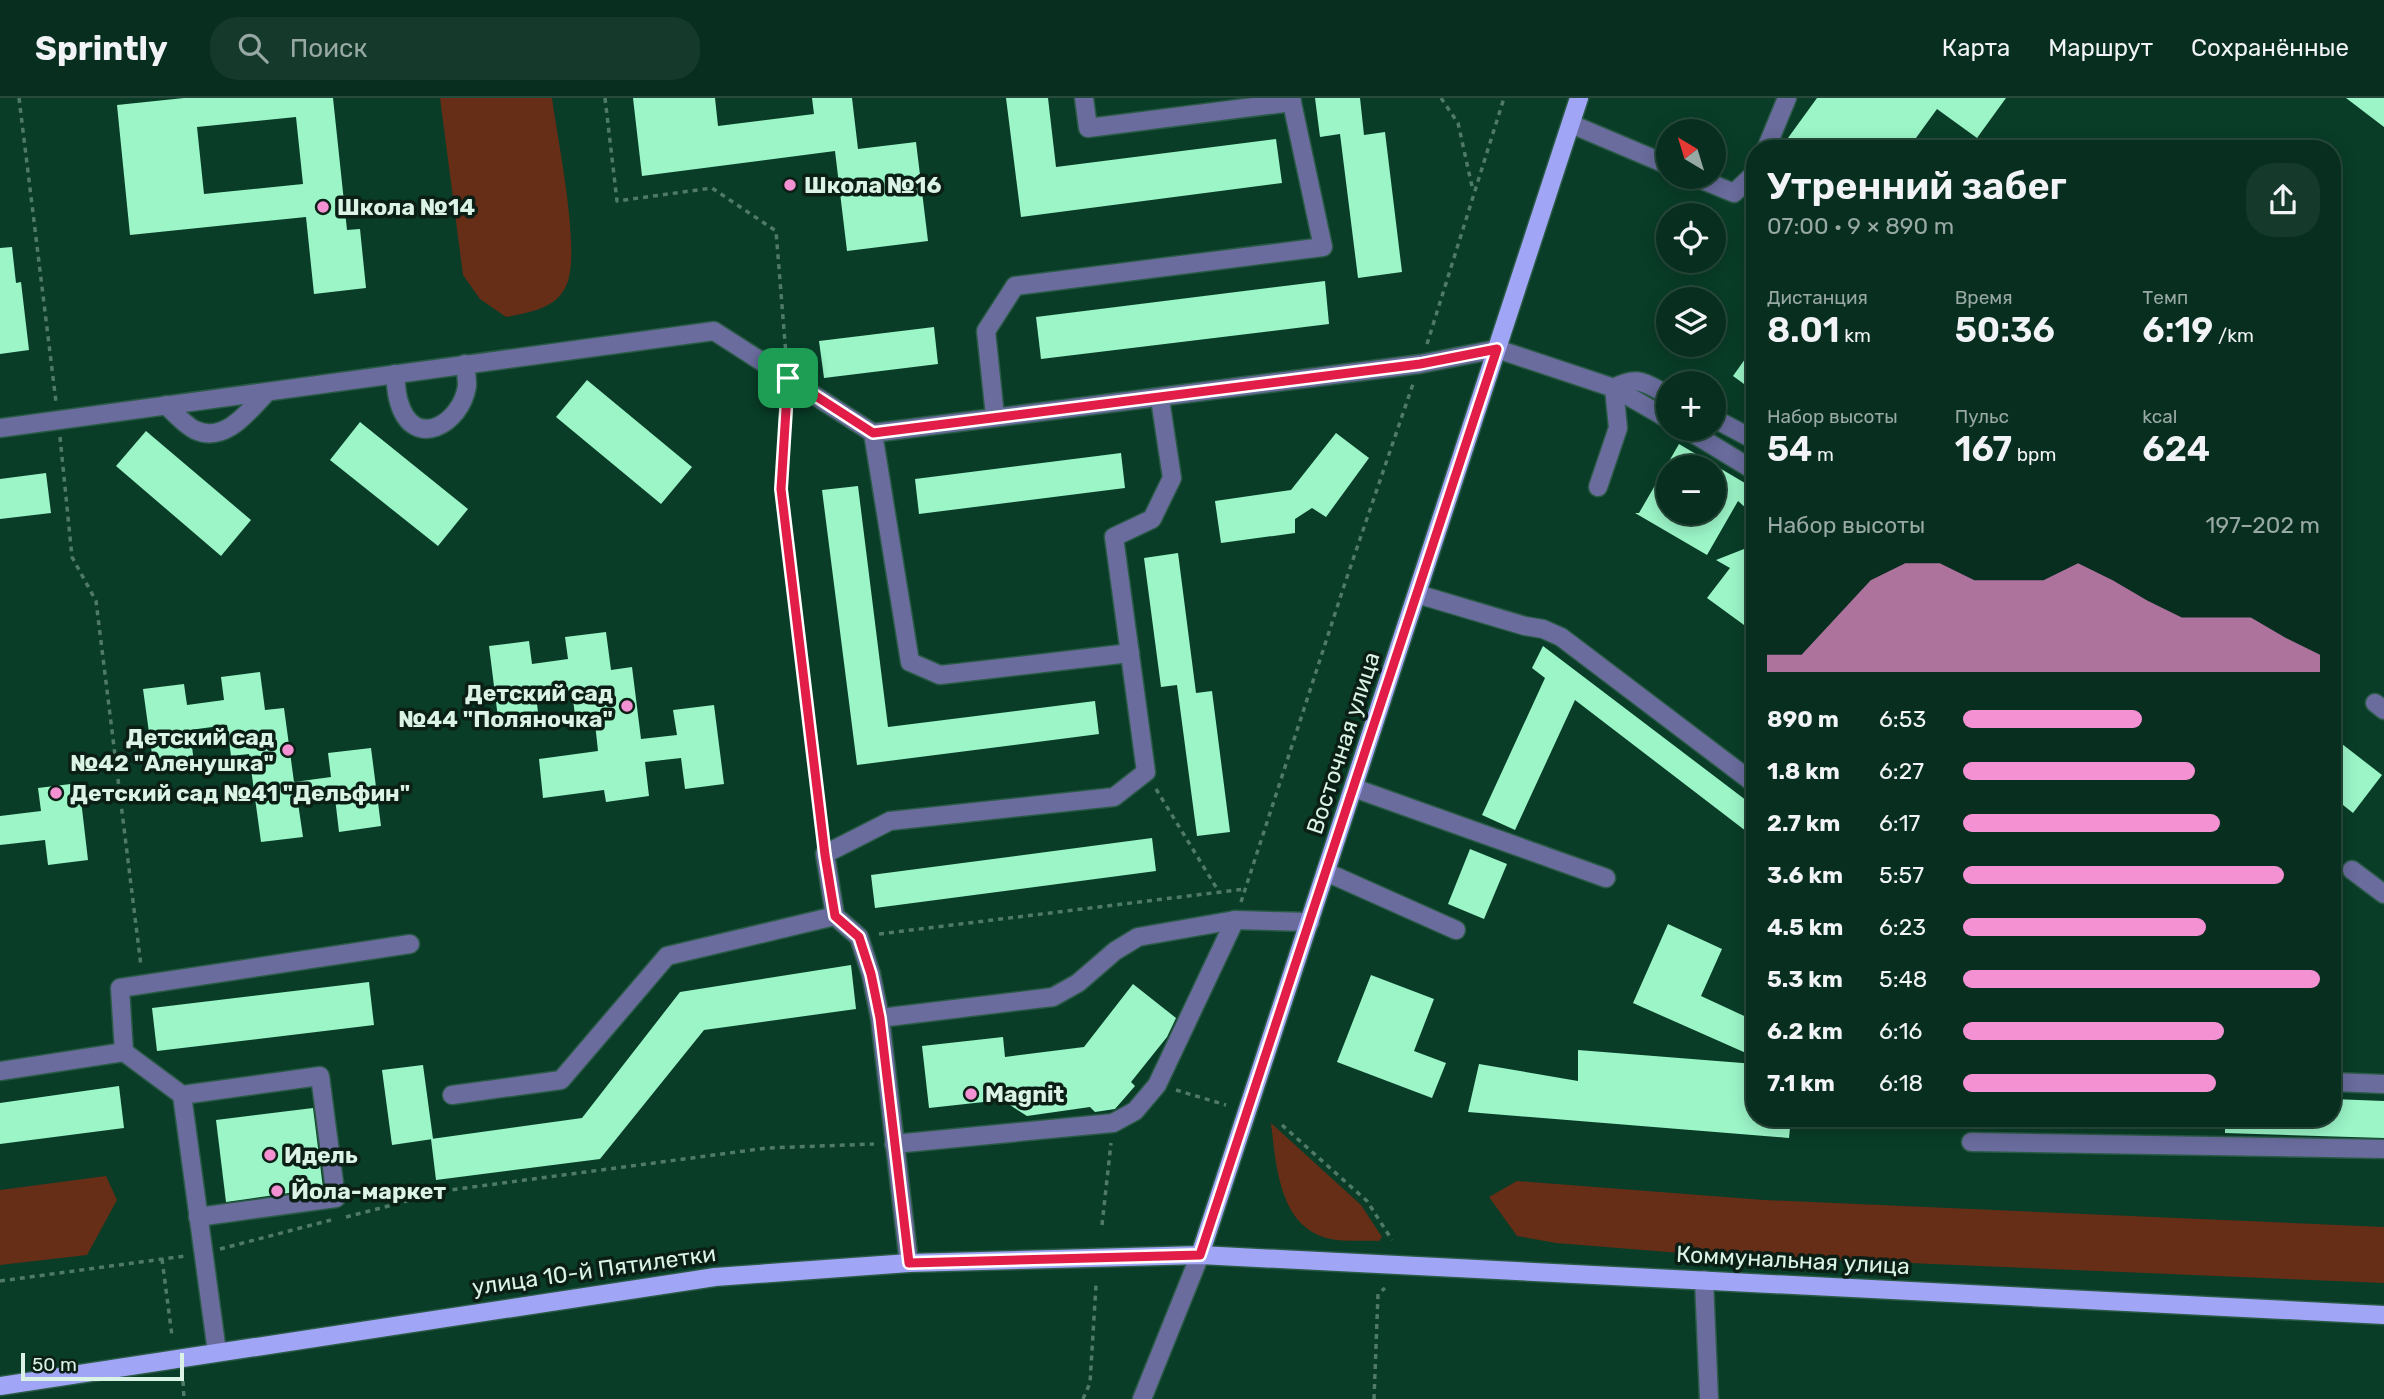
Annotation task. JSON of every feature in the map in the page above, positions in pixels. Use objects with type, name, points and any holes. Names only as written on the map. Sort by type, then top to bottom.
[{"type":"main road","name":"Восточная улица","points":[[1200,1255],[1579,98]]},
{"type":"main road","name":"улица 10-й Пятилетки","points":[[0,1386],[715,1277],[909,1263],[1200,1255]]},
{"type":"main road","name":"Коммунальная улица","points":[[1200,1255],[2384,1315]]},
{"type":"street","points":[[995,416],[986,331],[1015,286],[1323,247],[1292,100],[1087,128],[1084,98]]},
{"type":"street","points":[[1770,140],[1787,98]]},
{"type":"street","points":[[1571,124],[1656,160]]},
{"type":"street","points":[[1724,189],[1734,193],[1746,183]]},
{"type":"street","points":[[0,428],[714,331],[873,433],[995,416],[1160,399],[1420,364],[1497,349],[1614,388],[1656,412]]},
{"type":"street","points":[[395,374],[399,403],[409,420],[420,429],[431,430],[444,424],[459,407],[467,387],[465,364]]},
{"type":"street","points":[[1614,388],[1629,380],[1642,381],[1656,389]]},
{"type":"street","points":[[1598,487],[1618,428],[1614,388]]},
{"type":"street","points":[[166,405],[195,430],[215,434],[237,423],[267,392]]},
{"type":"street","points":[[909,1263],[880,1018],[871,974],[859,937],[835,916],[825,855],[890,821],[1114,797],[1146,772],[1114,537],[1152,519],[1172,478],[1160,399]]},
{"type":"street","points":[[1726,425],[1746,435]]},
{"type":"street","points":[[873,433],[910,662],[940,675],[1130,653]]},
{"type":"street","points":[[1706,441],[1746,466]]},
{"type":"street","points":[[1417,594],[1543,629],[1561,637],[1746,777]]},
{"type":"street","points":[[1354,788],[1606,878]]},
{"type":"street","points":[[2352,870],[2384,894]]},
{"type":"street","points":[[1326,872],[1456,930]]},
{"type":"street","points":[[452,1095],[561,1080],[667,956],[835,916]]},
{"type":"street","points":[[894,1143],[1113,1123],[1135,1111],[1157,1085],[1235,920]]},
{"type":"street","points":[[880,1018],[1053,997],[1078,983],[1115,951],[1138,937],[1235,920],[1310,922]]},
{"type":"street","points":[[124,1052],[120,988],[410,944]]},
{"type":"street","points":[[0,1071],[124,1052],[182,1096],[217,1352]]},
{"type":"street","points":[[182,1096],[320,1076],[322,1090],[336,1198],[198,1217]]},
{"type":"street","points":[[2341,1082],[2384,1084]]},
{"type":"street","points":[[1971,1142],[2384,1149]]},
{"type":"street","name":"Восточная улица","points":[[1142,1399],[1200,1255]]},
{"type":"street","points":[[1704,1280],[1709,1399]]},
{"type":"path","points":[[19,98],[72,557],[96,601],[143,984]]},
{"type":"path","points":[[606,98],[617,201],[712,188],[776,232],[788,378],[781,489],[825,855]]},
{"type":"path","points":[[1441,98],[1458,123],[1473,192]]},
{"type":"path","points":[[1235,920],[1420,364],[1504,98]]},
{"type":"path","points":[[1146,772],[1219,892]]},
{"type":"path","points":[[859,937],[1245,889]]},
{"type":"path","points":[[1157,1085],[1226,1105]]},
{"type":"path","points":[[1102,1225],[1113,1123]]},
{"type":"path","points":[[1282,1125],[1367,1200],[1392,1240]]},
{"type":"path","points":[[0,1281],[203,1254],[450,1190],[766,1148],[894,1143]]},
{"type":"path","points":[[162,1259],[172,1336]]},
{"type":"path","points":[[1083,1399],[1090,1383],[1096,1285]]},
{"type":"path","points":[[1374,1399],[1377,1294],[1385,1288]]},
{"type":"path","points":[[183,1381],[184,1399]]},
{"type":"shaded area","points":[[440,98],[552,98],[567,195],[571,249],[566,286],[548,305],[506,317],[480,299],[463,275]]},
{"type":"shaded area","points":[[1271,1123],[1361,1205],[1382,1237],[1379,1241],[1331,1239],[1314,1233],[1300,1222],[1283,1193]]},
{"type":"shaded area","points":[[106,1176],[117,1200],[87,1255],[0,1265],[0,1190]]},
{"type":"shaded area","points":[[1517,1181],[1764,1200],[2384,1227],[2384,1283],[1693,1254],[1556,1243],[1517,1236],[1489,1197]]},
{"type":"building","points":[[184,98],[333,98],[347,230],[360,229],[366,288],[314,294],[306,217],[130,235],[117,105]],"holes":[[[296,117],[303,184],[204,194],[197,127]]]},
{"type":"building","points":[[633,98],[715,98],[718,126],[814,114],[812,98],[852,98],[858,149],[916,142],[928,241],[847,251],[835,151],[642,176]]},
{"type":"building","points":[[1006,98],[1048,98],[1056,167],[1276,139],[1282,183],[1021,217]]},
{"type":"building","points":[[1315,98],[1360,98],[1364,135],[1385,132],[1402,272],[1358,278],[1340,134],[1320,137]]},
{"type":"building","points":[[1817,98],[2006,98],[1977,138],[1937,109],[1915,140],[1787,140]]},
{"type":"building","points":[[2346,98],[2384,98],[2384,127]]},
{"type":"building","points":[[12,247],[16,283],[21,282],[29,350],[0,354],[0,248]]},
{"type":"building","points":[[1325,281],[1329,324],[1041,359],[1036,317]]},
{"type":"building","points":[[934,327],[938,364],[824,378],[819,341]]},
{"type":"building","points":[[1746,358],[1746,385],[1733,376]]},
{"type":"building","points":[[587,380],[692,467],[661,504],[556,417]]},
{"type":"building","points":[[360,422],[468,509],[438,546],[330,460]]},
{"type":"building","points":[[146,431],[251,520],[221,556],[116,466]]},
{"type":"building","points":[[1336,433],[1369,458],[1326,517],[1312,508],[1295,519],[1295,533],[1221,543],[1215,501],[1291,490]]},
{"type":"building","points":[[1679,444],[1698,455],[1673,455]]},
{"type":"building","points":[[1121,453],[1125,488],[919,514],[915,479]]},
{"type":"building","points":[[1726,472],[1746,484],[1746,508],[1738,501],[1726,522]]},
{"type":"building","points":[[46,473],[51,513],[0,519],[0,479]]},
{"type":"building","points":[[1656,484],[1656,525],[1724,525],[1707,555],[1635,513],[1639,513]]},
{"type":"building","points":[[858,486],[888,727],[1095,701],[1099,734],[857,765],[822,490]]},
{"type":"building","points":[[1746,549],[1746,626],[1707,598],[1730,568],[1716,560]]},
{"type":"building","points":[[1178,553],[1196,693],[1212,691],[1230,832],[1197,836],[1177,685],[1161,687],[1144,558]]},
{"type":"building","points":[[606,632],[611,670],[632,667],[641,739],[677,735],[673,710],[714,705],[724,784],[685,789],[681,758],[645,762],[649,796],[606,802],[604,790],[543,798],[539,759],[598,751],[594,714],[575,716],[572,690],[536,695],[539,721],[499,726],[489,646],[529,641],[532,664],[568,659],[565,637]]},
{"type":"building","points":[[1543,646],[1746,800],[1746,831],[1575,700],[1515,830],[1482,815],[1545,678],[1532,668]]},
{"type":"building","points":[[260,672],[265,710],[284,708],[294,782],[331,777],[328,753],[371,748],[381,826],[339,832],[335,798],[298,803],[303,837],[261,842],[249,754],[231,756],[227,725],[190,730],[194,763],[154,769],[143,689],[184,684],[187,705],[224,700],[221,677]]},
{"type":"building","points":[[2341,743],[2382,775],[2353,813],[2341,803]]},
{"type":"building","points":[[79,783],[88,860],[48,865],[45,840],[0,845],[0,816],[41,811],[38,788]]},
{"type":"building","points":[[1152,838],[1156,871],[875,908],[871,875]]},
{"type":"building","points":[[1470,849],[1507,864],[1484,919],[1448,904]]},
{"type":"building","points":[[1668,924],[1722,949],[1701,996],[1746,1017],[1746,1053],[1633,1003]]},
{"type":"building","points":[[851,965],[856,1009],[704,1030],[600,1159],[436,1180],[431,1139],[582,1118],[680,992]]},
{"type":"building","points":[[1371,975],[1434,999],[1414,1051],[1446,1063],[1432,1098],[1337,1062]]},
{"type":"building","points":[[369,982],[374,1025],[157,1051],[152,1008]]},
{"type":"building","points":[[1133,984],[1176,1018],[1167,1037],[1131,1082],[1135,1086],[1115,1109],[1095,1112],[1090,1107],[1027,1116],[1002,1100],[929,1108],[922,1046],[1003,1037],[1005,1057],[1084,1047]]},
{"type":"building","points":[[1578,1050],[1746,1063],[1746,1127],[1790,1127],[1789,1138],[1468,1112],[1479,1064],[1578,1081]]},
{"type":"building","points":[[423,1065],[433,1139],[392,1145],[382,1070]]},
{"type":"building","points":[[119,1086],[124,1128],[0,1144],[0,1103]]},
{"type":"building","points":[[2341,1099],[2384,1101],[2384,1138],[2225,1133],[2225,1127],[2341,1127]]},
{"type":"building","name":"Идель","points":[[313,1108],[323,1188],[226,1202],[216,1120]]},
{"type":"place","name":"Школа №16","points":[[790,185]]},
{"type":"place","name":"Школа №14","points":[[323,207]]},
{"type":"place","name":"Детский сад №44 \"Поляночка\"","points":[[627,706]]},
{"type":"place","name":"Детский сад №42 \"Аленушка\"","points":[[288,750]]},
{"type":"place","name":"Детский сад №41 \"Дельфин\"","points":[[56,793]]},
{"type":"place","name":"Magnit","points":[[971,1094]]},
{"type":"place","name":"Идель","points":[[270,1155]]},
{"type":"place","name":"Йола-маркет","points":[[277,1191]]},
{"type":"route","points":[[1497,349],[1200,1255],[909,1263],[880,1018],[871,974],[859,937],[835,916],[825,855],[781,489],[788,378],[873,433],[995,416],[1160,399],[1420,364],[1497,349]]}]
